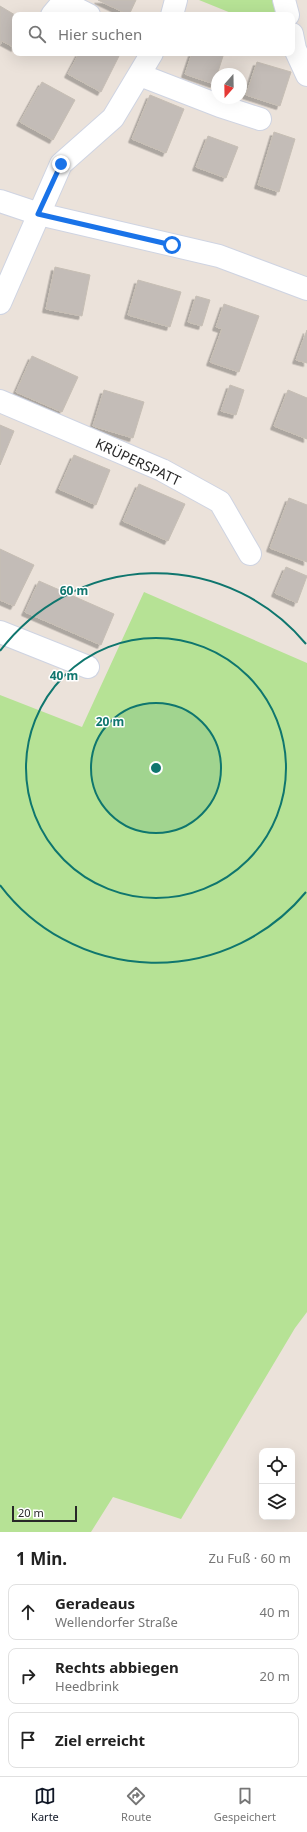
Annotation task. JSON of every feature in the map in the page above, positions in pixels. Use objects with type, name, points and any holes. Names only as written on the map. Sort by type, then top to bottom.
[{"type":"street","points":[[173,12],[176,0]]},
{"type":"street","points":[[284,0],[287,12]]},
{"type":"street","points":[[55,12],[63,2],[83,12]]},
{"type":"street","points":[[295,49],[307,75]]},
{"type":"street","points":[[0,303],[61,164],[113,118],[150,56]]},
{"type":"street","points":[[140,74],[220,106],[260,119]]},
{"type":"street","points":[[0,201],[38,214],[219,256],[305,282]]},
{"type":"street","name":"KRÜPERSPATT","points":[[0,401],[162,470],[220,502],[250,554]]},
{"type":"street","points":[[0,632],[88,667]]},
{"type":"green space","points":[[199,0],[276,0],[277,12],[229,12]]},
{"type":"green space","points":[[144,592],[307,663],[307,1312],[295,1328],[181,1519],[113,1497],[91,1532],[0,1532],[0,695],[82,727]]},
{"type":"building","points":[[98,0],[136,0],[130,12],[123,12]]},
{"type":"building","points":[[0,6],[12,13],[12,46],[2,41],[0,45]]},
{"type":"building","points":[[77,56],[119,56],[101,92],[68,74]]},
{"type":"building","points":[[191,56],[223,56],[219,68],[211,68],[211,83],[185,74]]},
{"type":"building","points":[[257,62],[291,72],[280,106],[247,95]]},
{"type":"building","points":[[42,82],[75,100],[53,140],[20,122]]},
{"type":"building","points":[[150,95],[184,109],[166,153],[132,139]]},
{"type":"building","points":[[274,132],[295,139],[279,192],[258,185]]},
{"type":"building","points":[[208,136],[238,147],[226,178],[196,167]]},
{"type":"building","points":[[55,267],[90,275],[82,316],[46,309]]},
{"type":"building","points":[[138,280],[181,292],[170,327],[128,315]]},
{"type":"building","points":[[196,296],[210,300],[202,326],[188,322]]},
{"type":"building","points":[[224,304],[259,316],[239,372],[210,362],[222,329],[216,327]]},
{"type":"building","points":[[307,330],[307,363],[296,360]]},
{"type":"building","points":[[32,356],[78,377],[62,412],[16,392]]},
{"type":"building","points":[[230,385],[244,390],[236,415],[221,411]]},
{"type":"building","points":[[104,390],[144,402],[133,438],[93,426]]},
{"type":"building","points":[[288,390],[307,398],[307,439],[274,426]]},
{"type":"building","points":[[0,425],[14,431],[0,465]]},
{"type":"building","points":[[74,455],[110,470],[96,505],[59,489]]},
{"type":"building","points":[[139,484],[185,504],[168,541],[123,521]]},
{"type":"building","points":[[289,498],[307,505],[307,562],[270,548]]},
{"type":"building","points":[[0,549],[34,565],[14,606],[0,600]]},
{"type":"building","points":[[286,567],[307,576],[297,603],[275,593]]},
{"type":"building","points":[[39,581],[114,614],[101,645],[25,612]]},
{"type":"route","points":[[61,164],[38,214],[172,245]]}]
